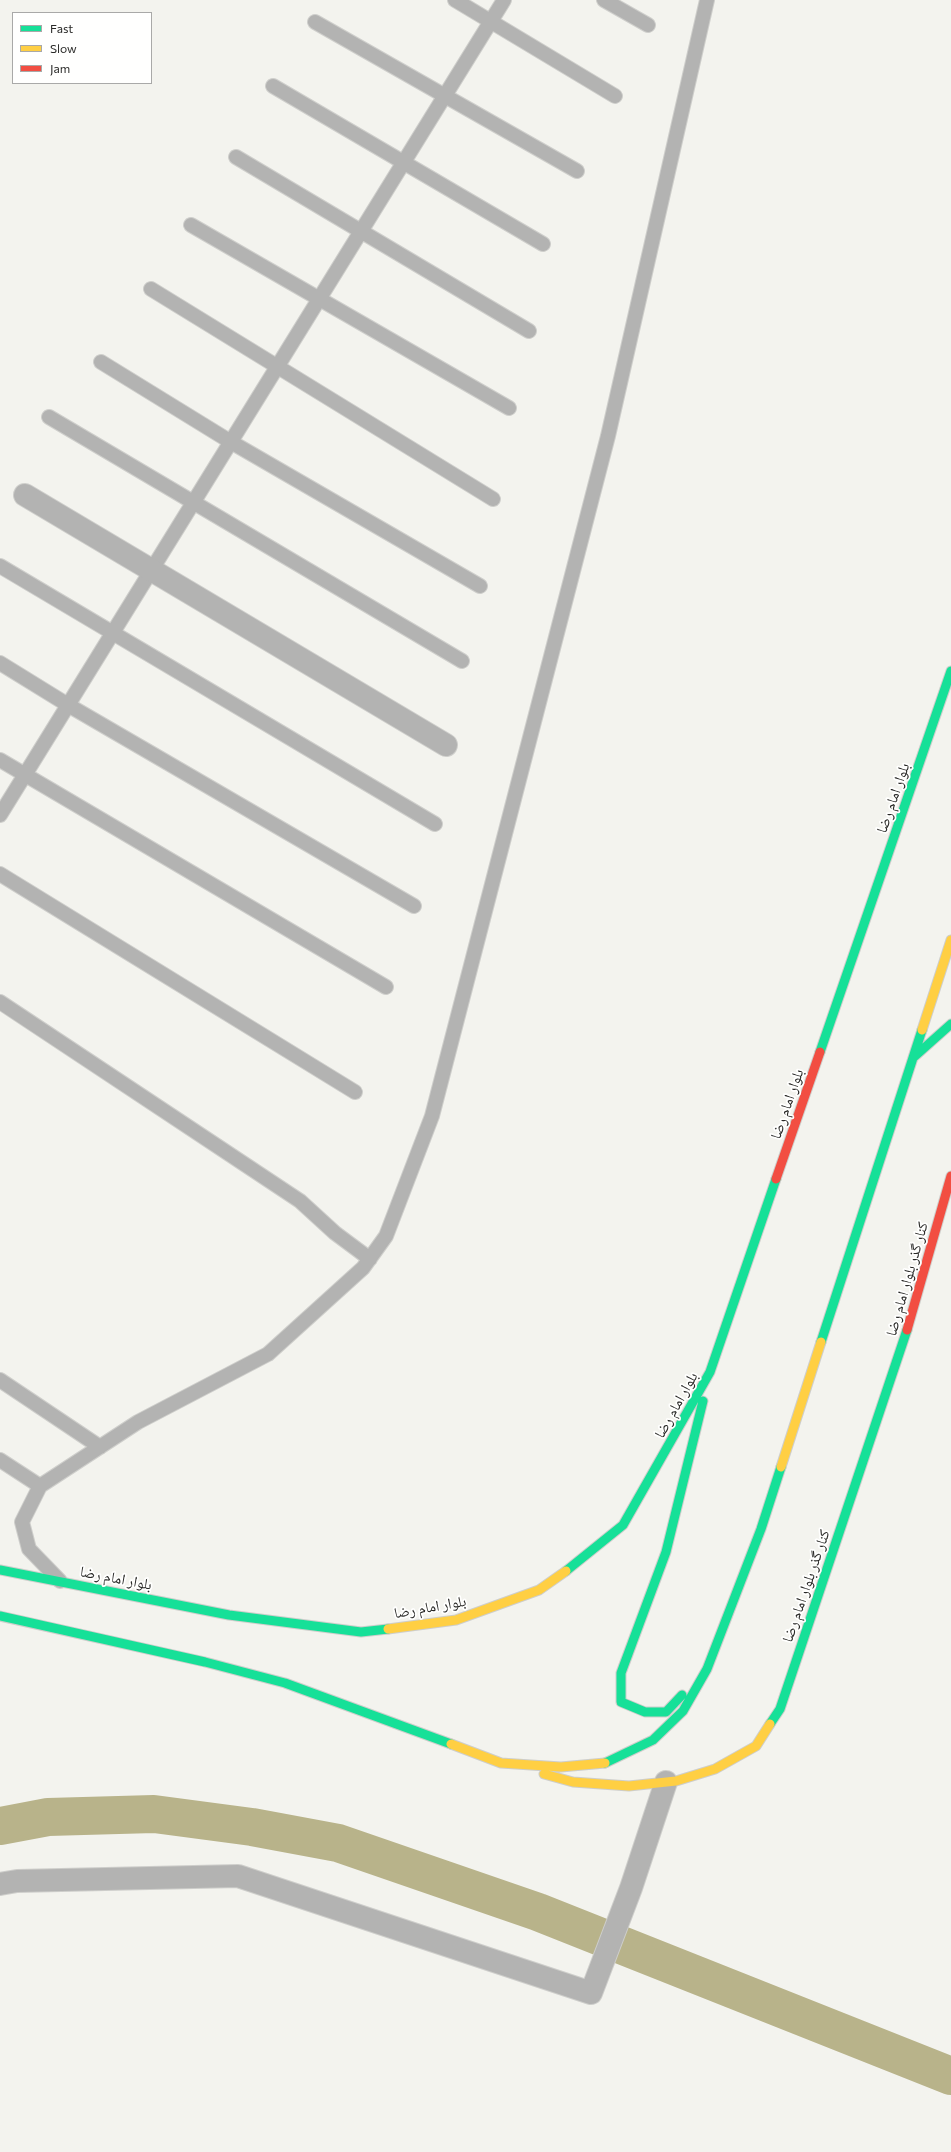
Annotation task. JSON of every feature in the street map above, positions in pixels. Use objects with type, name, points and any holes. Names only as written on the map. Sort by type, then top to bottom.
[{"type":"street","points":[[25,494],[446,745]]},
{"type":"street","name":"بلوار امام رضا","points":[[0,1570],[229,1614],[298,1625],[361,1632],[456,1620],[539,1590],[584,1558],[623,1525],[710,1372],[951,671]]},
{"type":"street","points":[[0,1616],[205,1662],[285,1683],[501,1762],[561,1767],[607,1762],[653,1740],[683,1711],[707,1669],[761,1529],[951,940]]},
{"type":"street","points":[[913,1058],[951,1024]]},
{"type":"street","name":"کنار گذر بلوار امام رضا","points":[[501,1762],[573,1782],[628,1786],[666,1782],[715,1769],[756,1746],[780,1709],[906,1334],[951,1176]]},
{"type":"street","points":[[707,1669],[666,1712],[645,1712],[621,1702],[621,1673],[666,1552],[710,1372]]},
{"type":"street","points":[[0,1884],[17,1881],[238,1876],[590,1993],[632,1888],[666,1782]]},
{"type":"lane","points":[[454,0],[615,96]]},
{"type":"lane","points":[[0,815],[504,0]]},
{"type":"lane","points":[[604,0],[648,24]]},
{"type":"lane","points":[[61,1581],[29,1549],[22,1522],[40,1486],[138,1422],[268,1354],[363,1268],[386,1236],[432,1116],[608,436],[706,0]]},
{"type":"lane","points":[[315,22],[577,171]]},
{"type":"lane","points":[[272,86],[543,244]]},
{"type":"lane","points":[[236,157],[529,331]]},
{"type":"lane","points":[[191,225],[508,408]]},
{"type":"lane","points":[[151,288],[493,499]]},
{"type":"lane","points":[[101,362],[231,442],[480,586]]},
{"type":"lane","points":[[49,417],[194,501],[462,661]]},
{"type":"lane","points":[[0,566],[435,824]]},
{"type":"lane","points":[[0,664],[414,906]]},
{"type":"lane","points":[[0,760],[386,987]]},
{"type":"lane","points":[[0,874],[354,1092]]},
{"type":"lane","points":[[0,1002],[300,1201],[335,1233],[370,1259]]},
{"type":"lane","points":[[0,1380],[100,1447]]},
{"type":"lane","points":[[0,1460],[40,1486]]},
{"type":"waterway","points":[[0,1826],[48,1817],[154,1814],[252,1827],[338,1843],[538,1912],[951,2076]]},
{"type":"traffic: fast","points":[[820,1052],[951,671]]},
{"type":"traffic: fast","points":[[914,1057],[951,1024]]},
{"type":"traffic: fast","points":[[821,1342],[922,1030]]},
{"type":"traffic: fast","points":[[566,1571],[623,1525],[710,1372],[776,1179]]},
{"type":"traffic: fast","points":[[770,1724],[780,1709],[907,1330]]},
{"type":"traffic: fast","points":[[682,1695],[666,1712],[645,1712],[621,1702],[621,1673],[666,1552],[703,1401]]},
{"type":"traffic: fast","points":[[605,1763],[653,1740],[683,1711],[707,1669],[761,1529],[781,1467]]},
{"type":"traffic: fast","points":[[0,1570],[229,1615],[361,1632],[388,1629]]},
{"type":"traffic: fast","points":[[0,1616],[205,1662],[285,1683],[451,1744]]},
{"type":"traffic: slow","points":[[922,1030],[951,940]]},
{"type":"traffic: slow","points":[[781,1467],[821,1342]]},
{"type":"traffic: slow","points":[[388,1629],[456,1620],[539,1590],[566,1571]]},
{"type":"traffic: slow","points":[[544,1774],[573,1782],[629,1786],[676,1781],[715,1769],[756,1746],[770,1724]]},
{"type":"traffic: slow","points":[[451,1744],[501,1763],[561,1767],[605,1763]]},
{"type":"traffic: jam","points":[[776,1179],[820,1052]]},
{"type":"traffic: jam","points":[[907,1330],[951,1176]]}]
